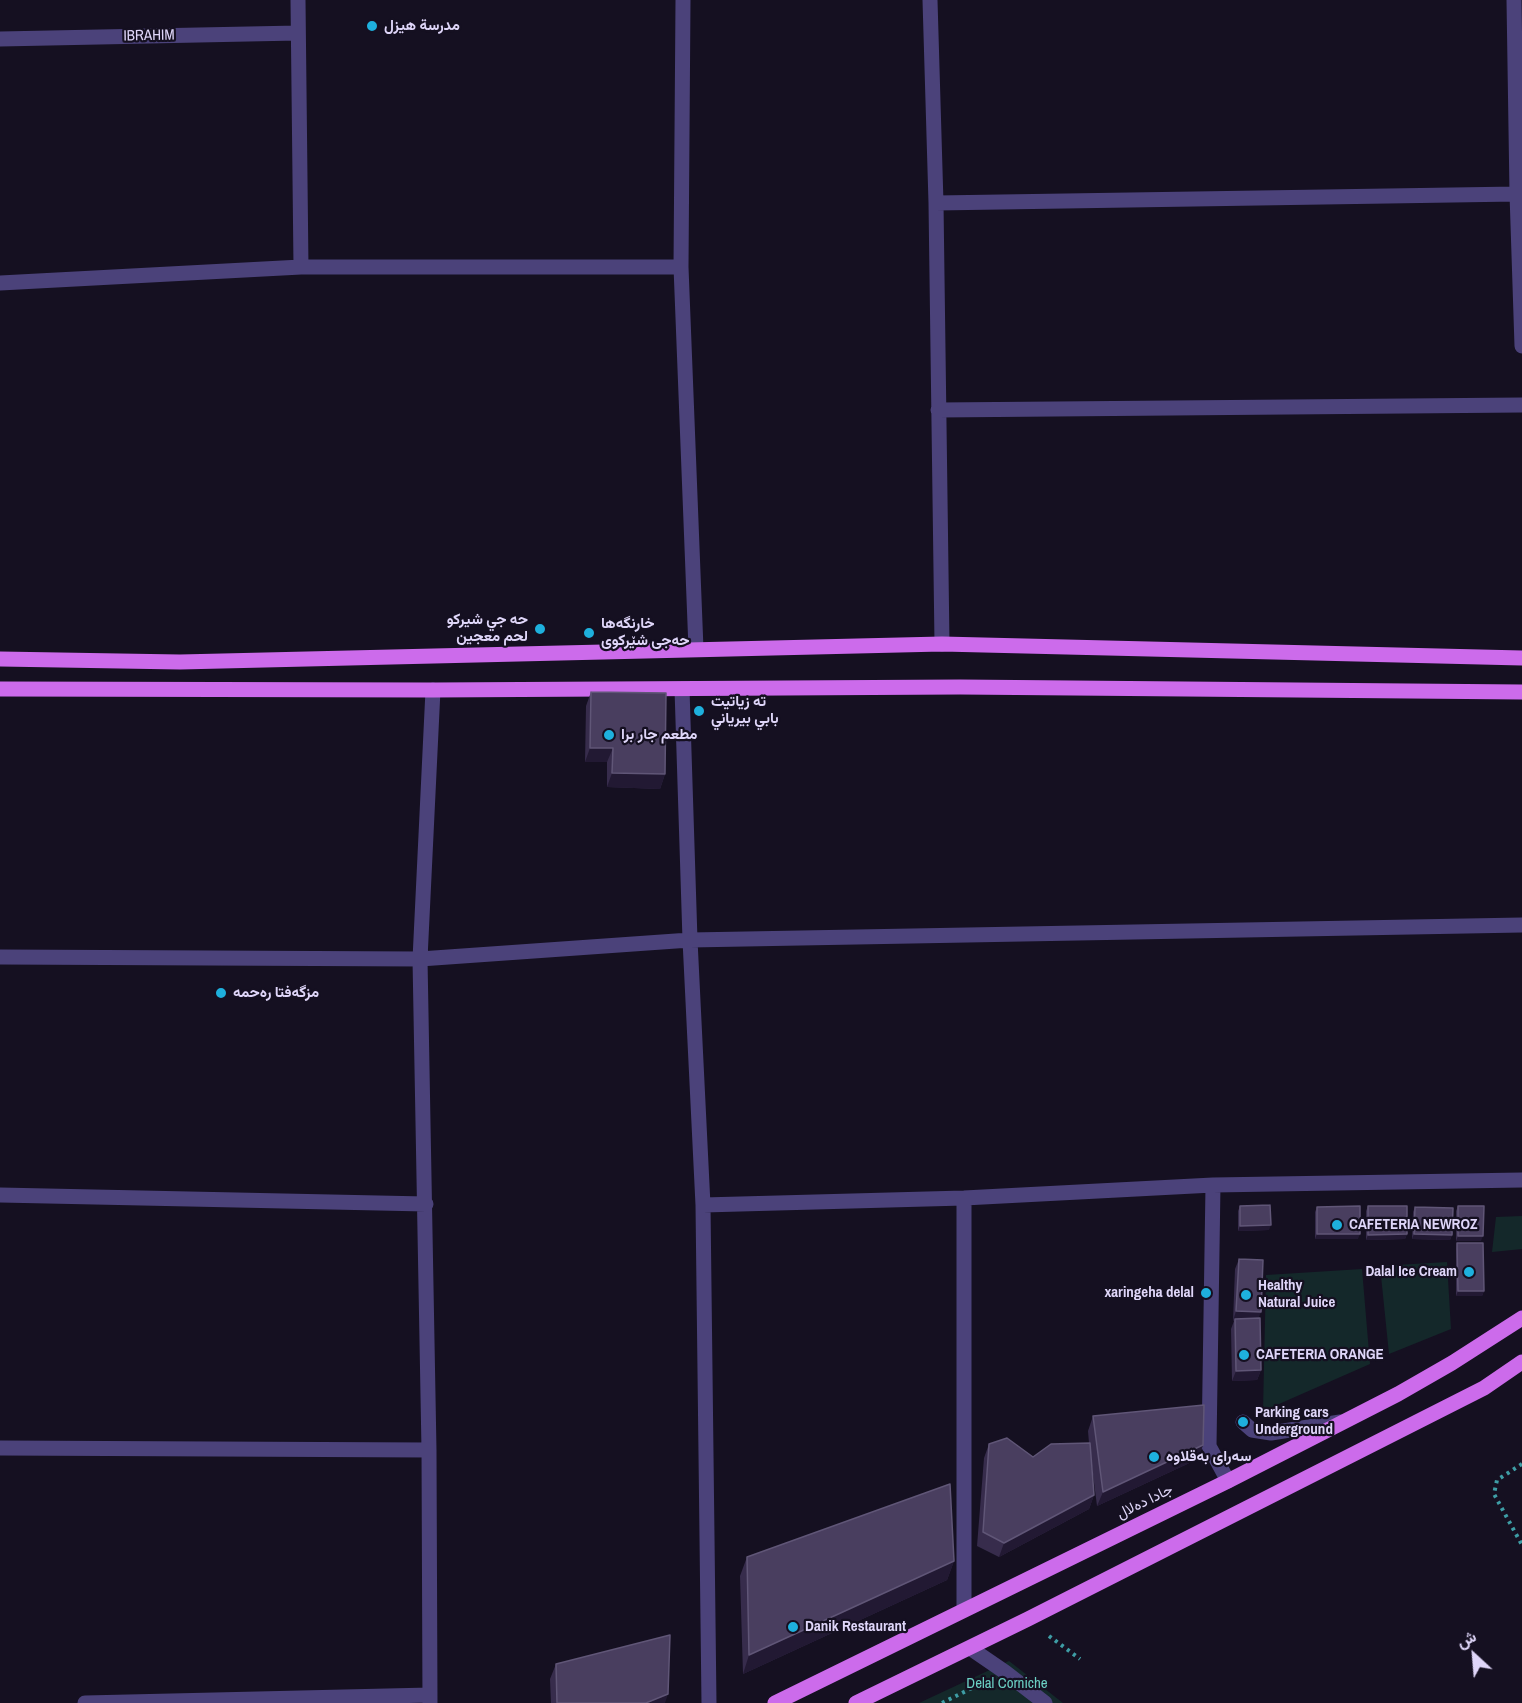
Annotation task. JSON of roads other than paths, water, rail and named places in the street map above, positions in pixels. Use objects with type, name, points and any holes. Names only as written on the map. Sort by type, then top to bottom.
[{"type":"main road","points":[[0,659],[180,662],[942,644],[1522,658]]},
{"type":"main road","points":[[0,689],[433,690],[960,687],[1522,692]]},
{"type":"main road","name":"جادا دەلال","points":[[775,1703],[1346,1421],[1452,1363],[1522,1318]]},
{"type":"main road","points":[[856,1703],[970,1648],[1484,1388],[1522,1362]]},
{"type":"street","points":[[298,0],[301,267]]},
{"type":"street","points":[[683,0],[681,267],[696,649]]},
{"type":"street","points":[[930,0],[936,203],[942,644]]},
{"type":"street","points":[[1514,0],[1522,346]]},
{"type":"street","name":"IBRAHIM","points":[[0,39],[298,33]]},
{"type":"street","points":[[936,203],[1517,194]]},
{"type":"street","points":[[0,283],[301,267],[681,267]]},
{"type":"street","points":[[938,410],[1522,405]]},
{"type":"street","points":[[682,689],[690,940],[703,1205],[709,1703]]},
{"type":"street","points":[[85,1703],[430,1699],[426,1204],[420,958],[433,690]]},
{"type":"street","points":[[0,957],[420,958],[690,940],[1522,925]]},
{"type":"street","points":[[703,1205],[964,1198],[1213,1185],[1522,1180]]},
{"type":"street","points":[[1213,1185],[1209,1446],[1228,1481]]},
{"type":"street","points":[[0,1195],[426,1204]]},
{"type":"street","points":[[964,1198],[964,1610]]},
{"type":"street","points":[[1244,1422],[1252,1430],[1271,1432],[1346,1421]]},
{"type":"street","points":[[0,1448],[429,1450]]},
{"type":"street","points":[[970,1648],[1044,1703]]},
{"type":"place","name":"مدرسة هيزل","points":[[372,26]]},
{"type":"place","name":"حه جي شيركو لحم معجين","points":[[540,629]]},
{"type":"place","name":"خارنگەها حەجى شێركوى","points":[[589,633]]},
{"type":"place","name":"ته زياتيت بابي بيرياني","points":[[699,711]]},
{"type":"place","name":"مطعم جار برا","points":[[609,735]]},
{"type":"place","name":"مزگەفتا رەحمە","points":[[221,993]]},
{"type":"place","name":"CAFETERIA NEWROZ","points":[[1337,1225]]},
{"type":"place","name":"Dalal Ice Cream","points":[[1469,1272]]},
{"type":"place","name":"xaringeha delal","points":[[1206,1293]]},
{"type":"place","name":"Healthy Natural Juice","points":[[1246,1295]]},
{"type":"place","name":"CAFETERIA ORANGE","points":[[1244,1355]]},
{"type":"place","name":"Parking cars Underground","points":[[1243,1422]]},
{"type":"place","name":"سەراى بەقلاوە","points":[[1154,1457]]},
{"type":"place","name":"Danik Restaurant","points":[[793,1627]]},
{"type":"park label","name":"Delal Corniche","points":[[1007,1684]]}]
